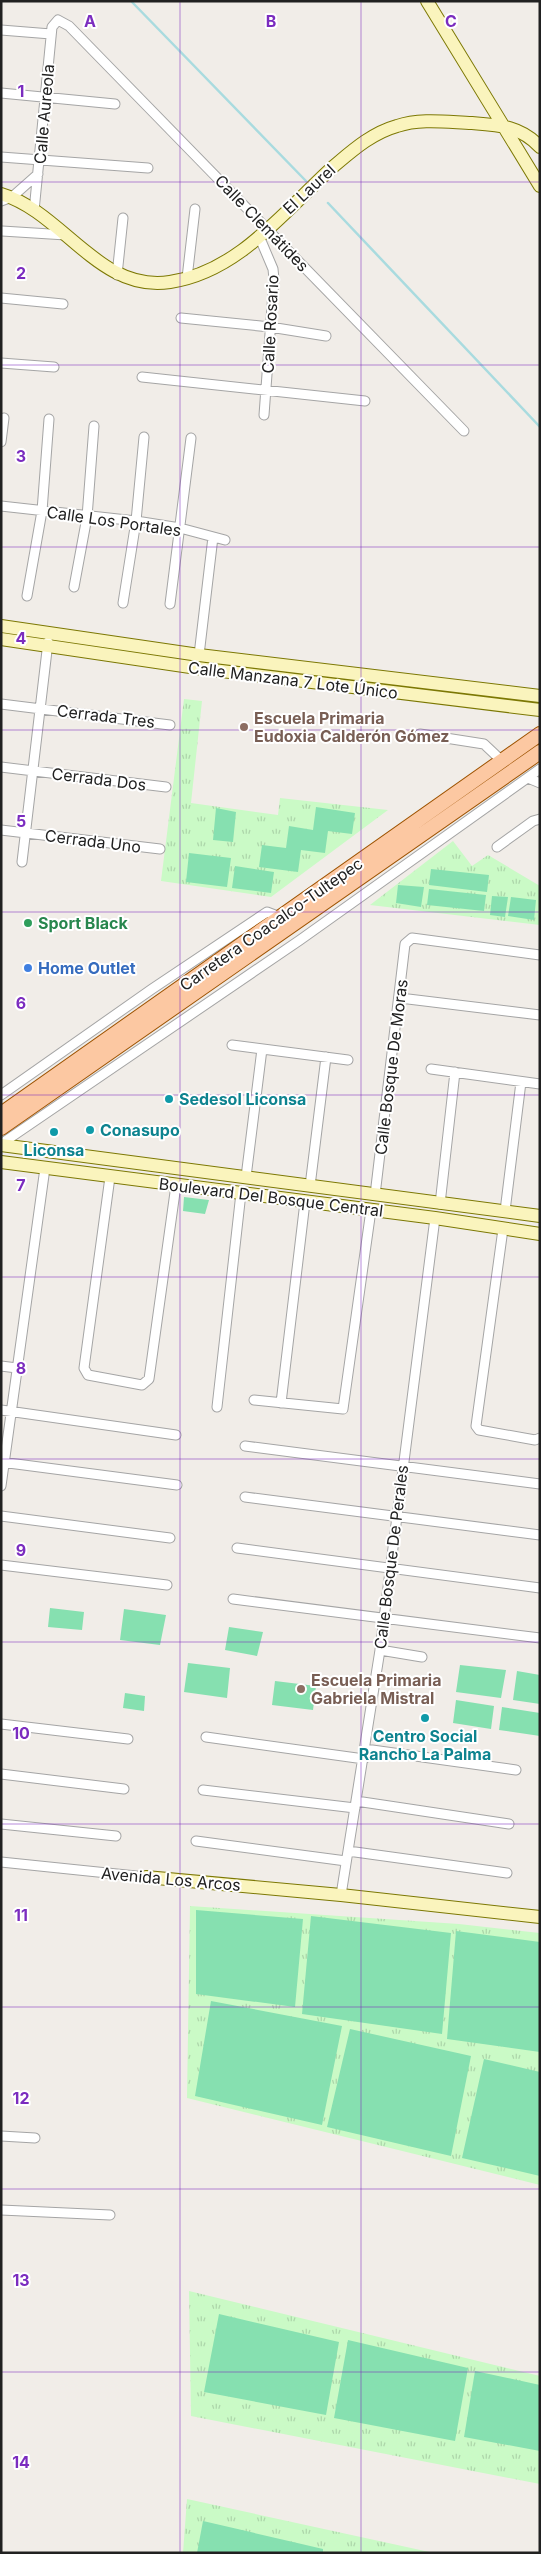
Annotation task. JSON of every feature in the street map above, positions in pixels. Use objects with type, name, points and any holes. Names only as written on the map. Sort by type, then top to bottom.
[{"type":"main road","name":"Carretera Coacalco-Tultepec","points":[[1,1114],[540,734]]},
{"type":"main road","name":"Carretera Coacalco-Tultepec","points":[[1,1128],[502,776],[540,752]]},
{"type":"street","points":[[426,1],[540,186]]},
{"type":"street","name":"Calle Aureola","points":[[34,211],[51,34],[54,22],[58,20]]},
{"type":"street","name":"Calle Clemátides","points":[[58,20],[69,26],[263,232],[464,431]]},
{"type":"street","points":[[1,30],[51,34]]},
{"type":"street","points":[[1,93],[115,104]]},
{"type":"street","name":"El Laurel","points":[[5,198],[34,211],[117,275],[149,283],[170,282],[203,274],[229,260],[263,232],[354,149],[397,125],[434,121],[503,125],[525,133],[540,147]]},
{"type":"street","points":[[1,157],[148,168]]},
{"type":"street","points":[[5,198],[38,174]]},
{"type":"street","points":[[187,278],[195,209]]},
{"type":"street","points":[[117,275],[123,218]]},
{"type":"street","points":[[2,231],[66,235]]},
{"type":"street","name":"Calle Rosario","points":[[263,232],[273,268],[264,415]]},
{"type":"street","points":[[1,298],[63,304]]},
{"type":"street","points":[[181,318],[270,327],[326,336]]},
{"type":"street","points":[[1,364],[54,367]]},
{"type":"street","points":[[142,377],[365,400]]},
{"type":"street","points":[[1,442],[4,418]]},
{"type":"street","points":[[27,596],[42,511],[49,419]]},
{"type":"street","points":[[74,587],[87,517],[94,426]]},
{"type":"street","points":[[123,603],[136,521],[144,437]]},
{"type":"street","points":[[170,604],[191,438]]},
{"type":"street","name":"Calle Los Portales","points":[[1,506],[136,521],[180,528],[225,540]]},
{"type":"street","points":[[199,656],[213,537]]},
{"type":"street","name":"Calle Manzana 7 Lote Único","points":[[1,626],[49,632],[144,654],[540,710]]},
{"type":"street","points":[[22,862],[49,632]]},
{"type":"street","name":"Calle Manzana 7 Lote Único","points":[[1,639],[48,646],[144,654],[199,656],[540,696]]},
{"type":"street","name":"Cerrada Tres","points":[[1,704],[170,724]]},
{"type":"street","points":[[420,734],[484,744],[502,761]]},
{"type":"street","name":"Cerrada Dos","points":[[1,767],[166,787]]},
{"type":"street","points":[[1,1144],[300,940],[540,769]]},
{"type":"street","points":[[528,778],[540,783]]},
{"type":"street","points":[[497,847],[533,821],[540,819]]},
{"type":"street","name":"Cerrada Uno","points":[[1,830],[160,849]]},
{"type":"street","points":[[1,1095],[152,989],[267,912],[280,917]]},
{"type":"street","name":"Calle Bosque De Moras","points":[[375,1195],[408,940],[412,938],[540,954]]},
{"type":"street","points":[[400,998],[540,1015]]},
{"type":"street","points":[[232,1045],[348,1060]]},
{"type":"street","points":[[246,1178],[262,1049]]},
{"type":"street","points":[[310,1186],[326,1057]]},
{"type":"street","points":[[431,1069],[540,1084]]},
{"type":"street","points":[[440,1204],[455,1072]]},
{"type":"street","points":[[505,1211],[521,1082]]},
{"type":"street","name":"Boulevard Del Bosque Central","points":[[1,1144],[540,1216]]},
{"type":"street","points":[[78,1172],[80,1155]]},
{"type":"street","name":"Boulevard Del Bosque Central","points":[[1,1162],[435,1218],[540,1234]]},
{"type":"street","points":[[1,1486],[45,1168]]},
{"type":"street","points":[[110,1177],[84,1368],[88,1375],[142,1385],[149,1379],[176,1184]]},
{"type":"street","points":[[342,1207],[343,1191]]},
{"type":"street","points":[[217,1407],[241,1193]]},
{"type":"street","points":[[281,1403],[305,1202]]},
{"type":"street","points":[[254,1400],[343,1409],[371,1210]]},
{"type":"street","name":"Calle Bosque De Perales","points":[[341,1895],[380,1650],[435,1218]]},
{"type":"street","points":[[503,1229],[476,1426],[480,1430],[535,1440],[540,1438]]},
{"type":"street","points":[[1,1366],[17,1368]]},
{"type":"street","points":[[1,1410],[176,1435]]},
{"type":"street","points":[[246,1446],[540,1484]]},
{"type":"street","points":[[3,1462],[177,1485]]},
{"type":"street","points":[[245,1497],[540,1535]]},
{"type":"street","points":[[1,1516],[170,1538]]},
{"type":"street","points":[[236,1548],[540,1588]]},
{"type":"street","points":[[1,1564],[166,1585]]},
{"type":"street","points":[[233,1599],[540,1638]]},
{"type":"street","points":[[380,1650],[422,1657]]},
{"type":"street","points":[[1,1724],[128,1739]]},
{"type":"street","points":[[206,1738],[516,1770]]},
{"type":"street","points":[[1,1774],[124,1789]]},
{"type":"street","points":[[203,1790],[355,1805],[509,1824]]},
{"type":"street","points":[[1,1824],[116,1836]]},
{"type":"street","points":[[196,1841],[346,1861]]},
{"type":"street","points":[[348,1851],[507,1873]]},
{"type":"street","name":"Avenida Los Arcos","points":[[1,1862],[341,1895],[540,1917]]},
{"type":"street","points":[[1,2136],[35,2138]]},
{"type":"street","points":[[1,2210],[110,2215]]},
{"type":"green space","points":[[184,699],[202,701],[191,803],[278,815],[280,798],[388,810],[271,897],[161,881]]},
{"type":"green space","points":[[316,807],[355,813],[352,834],[328,831],[325,853],[301,850],[298,872],[259,867],[262,845],[286,848],[289,826],[313,830]]},
{"type":"green space","points":[[216,808],[236,812],[233,842],[213,840]]},
{"type":"green space","points":[[453,841],[472,866],[488,855],[540,886],[540,925],[370,905]]},
{"type":"green space","points":[[189,853],[231,858],[227,887],[186,882]]},
{"type":"green space","points":[[235,866],[274,872],[271,893],[232,888]]},
{"type":"green space","points":[[431,869],[489,875],[487,892],[429,885]]},
{"type":"green space","points":[[398,885],[424,887],[421,907],[396,903]]},
{"type":"green space","points":[[429,889],[486,895],[484,911],[427,905]]},
{"type":"green space","points":[[492,896],[508,897],[505,917],[490,915]]},
{"type":"green space","points":[[511,897],[536,900],[534,920],[508,916]]},
{"type":"green space","points":[[184,1197],[209,1200],[205,1214],[183,1211]]},
{"type":"green space","points":[[50,1608],[84,1612],[82,1630],[48,1627]]},
{"type":"green space","points":[[124,1609],[166,1615],[160,1645],[120,1640]]},
{"type":"green space","points":[[229,1627],[263,1632],[257,1656],[225,1650]]},
{"type":"green space","points":[[188,1663],[230,1668],[227,1698],[184,1692]]},
{"type":"green space","points":[[460,1665],[506,1670],[501,1698],[456,1692]]},
{"type":"green space","points":[[517,1671],[540,1675],[540,1704],[513,1700]]},
{"type":"green space","points":[[275,1681],[316,1686],[313,1710],[272,1705]]},
{"type":"green space","points":[[125,1693],[145,1696],[144,1711],[123,1708]]},
{"type":"green space","points":[[456,1700],[494,1706],[491,1729],[453,1723]]},
{"type":"green space","points":[[502,1707],[540,1713],[540,1736],[499,1730]]},
{"type":"green space","points":[[190,1906],[459,1924],[540,1933],[540,2185],[187,2098]]},
{"type":"green space","points":[[196,1910],[303,1919],[295,2007],[196,1994]]},
{"type":"green space","points":[[311,1916],[451,1933],[442,2034],[302,2014]]},
{"type":"green space","points":[[456,1931],[540,1942],[540,2052],[447,2039]]},
{"type":"green space","points":[[211,2001],[342,2026],[322,2125],[195,2096]]},
{"type":"green space","points":[[350,2029],[471,2056],[451,2156],[327,2127]]},
{"type":"green space","points":[[484,2059],[540,2072],[540,2176],[462,2158]]},
{"type":"green space","points":[[189,2291],[540,2376],[540,2484],[191,2416]]},
{"type":"green space","points":[[219,2314],[339,2342],[326,2415],[204,2392]]},
{"type":"green space","points":[[348,2340],[468,2368],[455,2441],[334,2418]]},
{"type":"green space","points":[[475,2371],[540,2385],[540,2451],[464,2437]]},
{"type":"green space","points":[[187,2499],[434,2553],[183,2553]]},
{"type":"green space","points":[[203,2521],[323,2549],[323,2553],[197,2553]]},
{"type":"waterway","points":[[131,1],[306,181]]},
{"type":"waterway","points":[[328,203],[540,427]]},
{"type":"place","name":"Escuela Primaria Eudoxia Calderón Gómez","points":[[244,727]]},
{"type":"place","name":"Sport Black","points":[[28,923]]},
{"type":"place","name":"Home Outlet","points":[[28,968]]},
{"type":"place","name":"Sedesol Liconsa","points":[[169,1099]]},
{"type":"place","name":"Conasupo","points":[[90,1130]]},
{"type":"place","name":"Liconsa","points":[[54,1132]]},
{"type":"place","name":"Escuela Primaria Gabriela Mistral","points":[[301,1689]]},
{"type":"place","name":"Centro Social Rancho La Palma","points":[[425,1718]]}]
